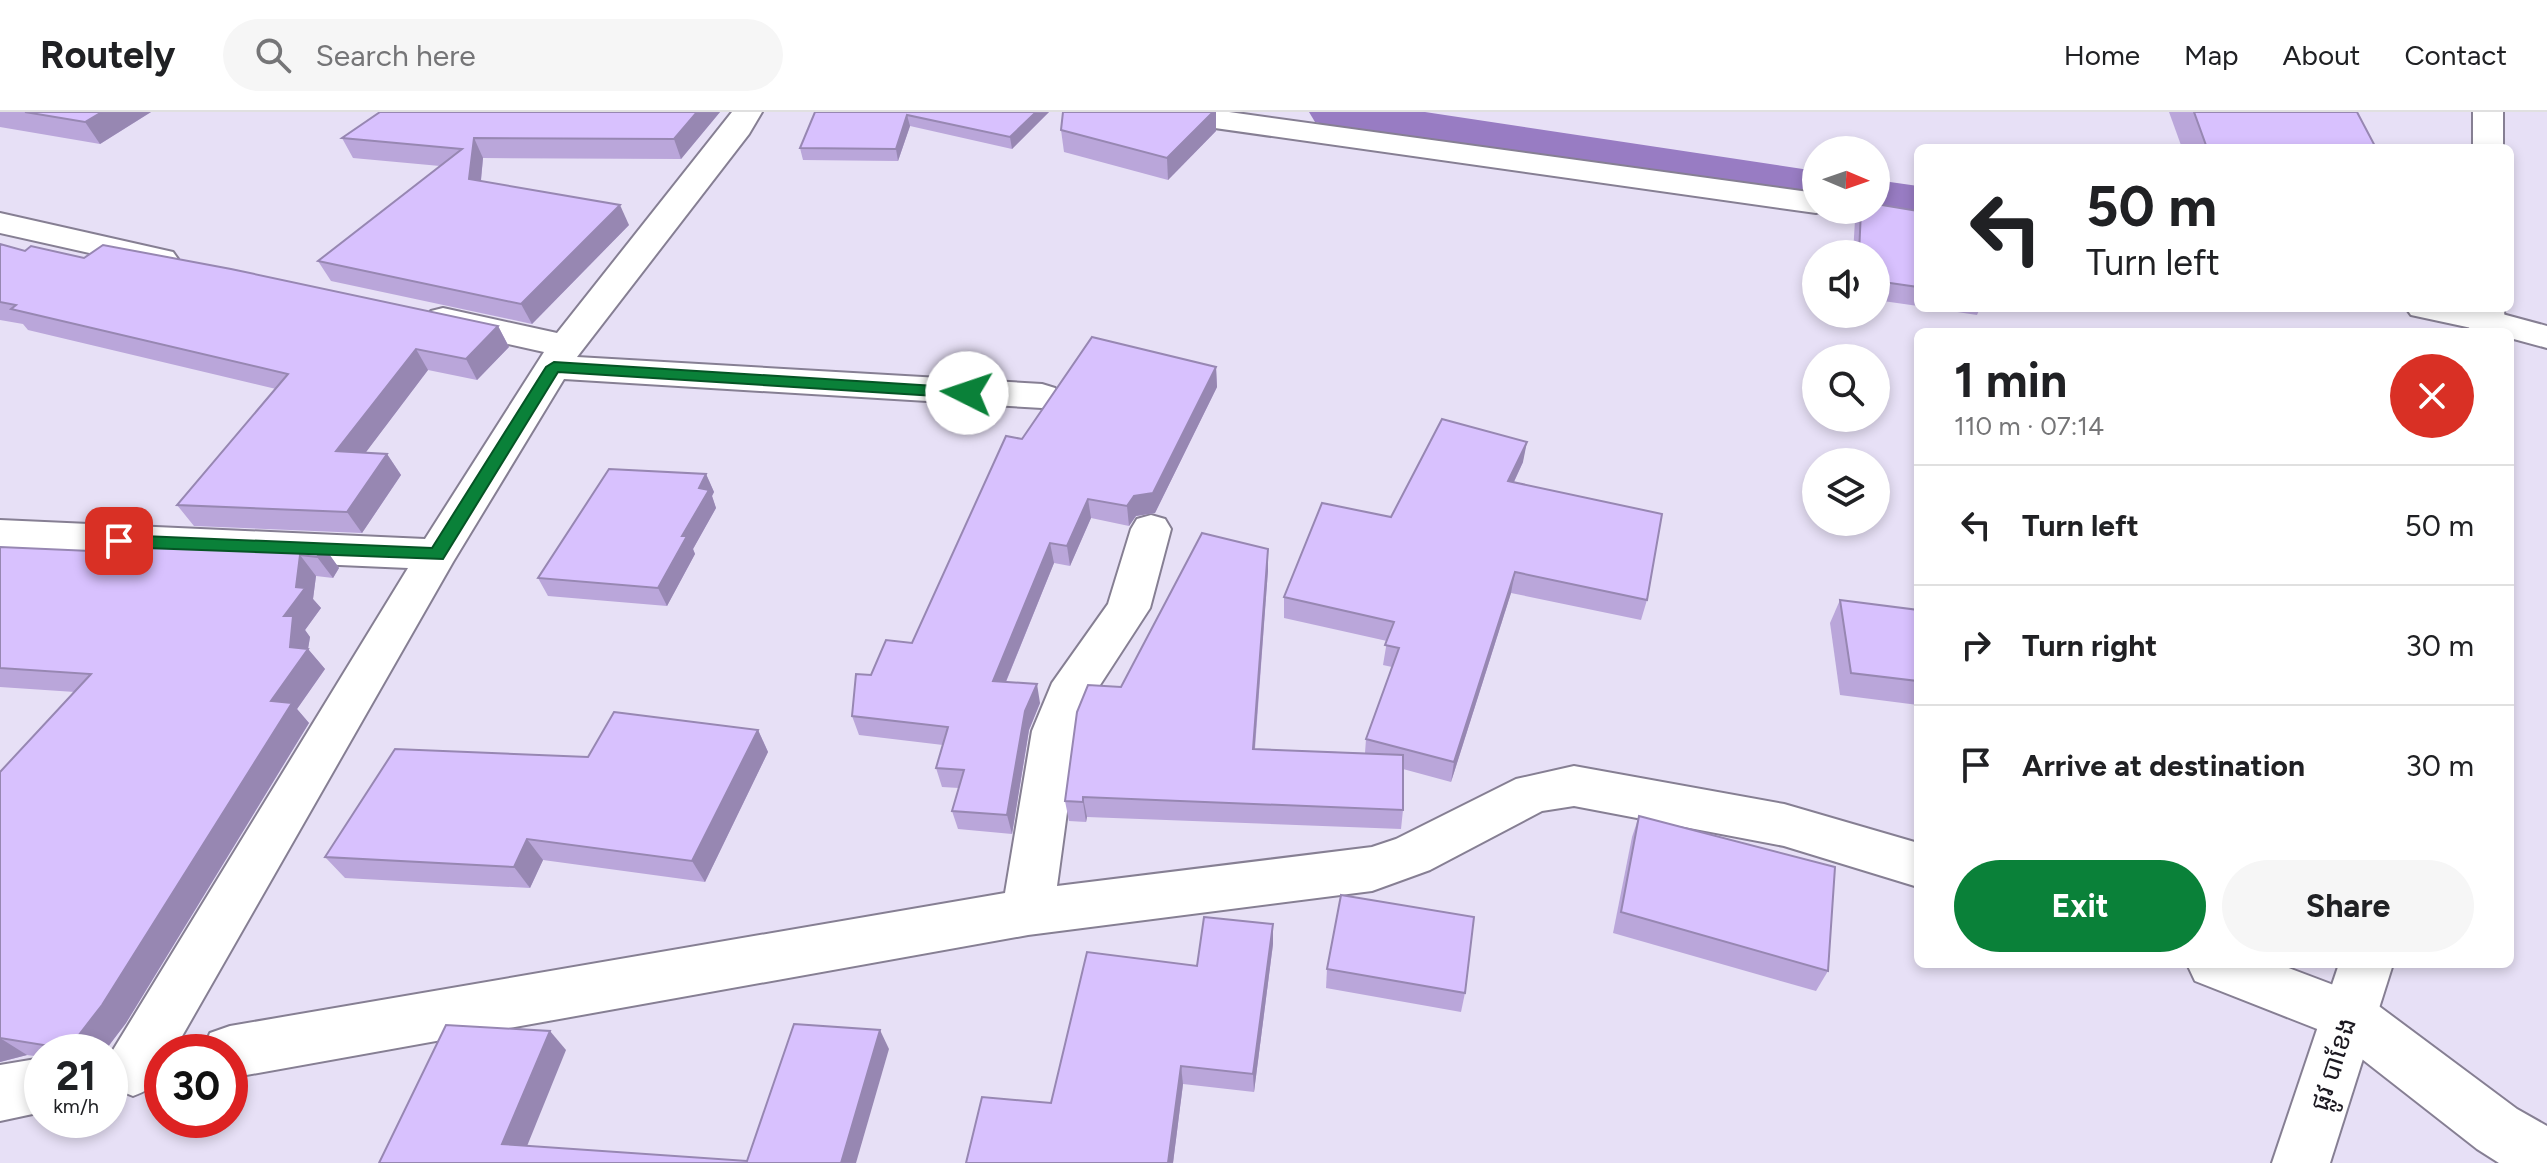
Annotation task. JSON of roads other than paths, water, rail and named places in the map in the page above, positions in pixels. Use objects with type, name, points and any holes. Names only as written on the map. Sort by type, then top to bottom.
[{"type":"street","points":[[135,1068],[437,554],[560,356],[738,128],[747,112]]},
{"type":"street","points":[[1165,112],[1802,201]]},
{"type":"street","points":[[2488,112],[2488,144]]},
{"type":"street","points":[[0,223],[191,265]]},
{"type":"street","points":[[410,312],[560,356],[1042,396]]},
{"type":"street","points":[[2444,312],[2547,337]]},
{"type":"street","points":[[1028,912],[1055,731],[1068,696],[1128,608],[1151,529]]},
{"type":"street","points":[[0,535],[437,554]]},
{"type":"street","points":[[248,1049],[1028,912],[1372,869],[1412,855],[1533,793],[1574,786],[1784,825],[1914,864]]},
{"type":"street","points":[[2224,968],[2349,1016],[2497,1129],[2547,1159]]},
{"type":"street","name":"ផ្លូវ បាខែង","points":[[2301,1163],[2365,968]]},
{"type":"street","points":[[0,1093],[24,1088]]},
{"type":"waterway","points":[[1332,112],[1802,184]]},
{"type":"waterway","points":[[1890,197],[1914,200]]}]
